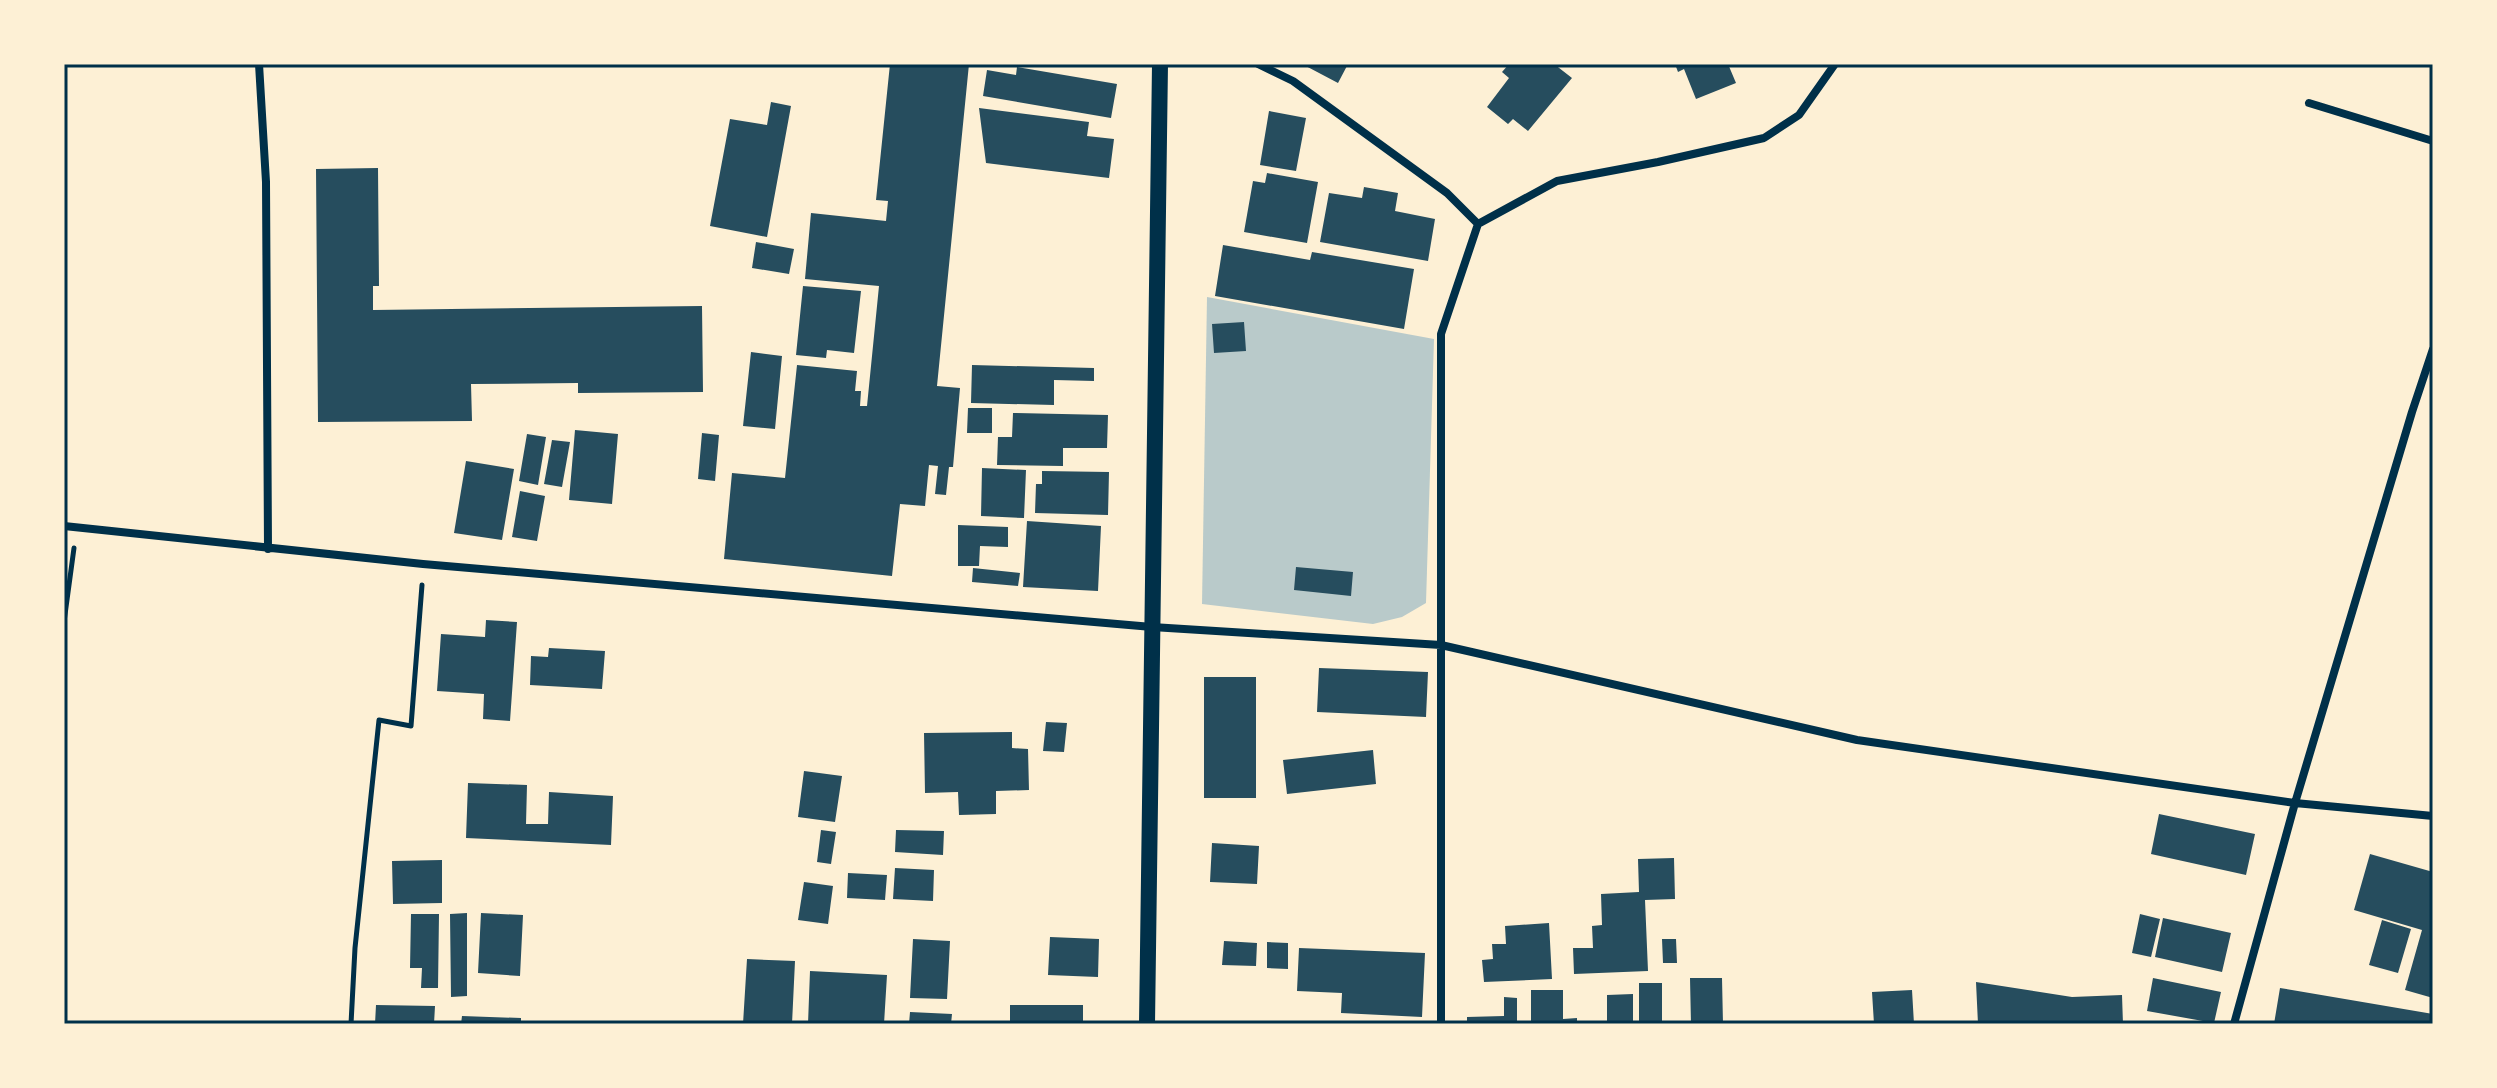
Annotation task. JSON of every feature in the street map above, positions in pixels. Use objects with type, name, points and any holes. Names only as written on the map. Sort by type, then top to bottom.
[{"type":"main road","points":[[1147,1024],[1160,64]]},
{"type":"street","points":[[259,64],[266,182],[268,549]]},
{"type":"street","points":[[1258,64],[1306,90],[1447,193],[1478,224]]},
{"type":"street","points":[[1441,1024],[1441,334],[1478,224],[1557,181],[1764,138],[1799,115],[1835,64]]},
{"type":"street","points":[[2309,103],[2433,141]]},
{"type":"street","points":[[2234,1024],[2295,803],[2433,349]]},
{"type":"street","points":[[64,526],[423,564],[1152,627],[1441,645],[1857,740],[2295,803],[2433,816]]},
{"type":"path","points":[[64,622],[76,527]]},
{"type":"path","points":[[351,1024],[355,948],[379,720],[411,726],[423,564]]},
{"type":"shaded area","points":[[1207,297],[1434,339],[1426,603],[1402,617],[1373,624],[1202,604]]},
{"type":"building","points":[[890,64],[969,64],[937,386],[960,388],[953,467],[949,467],[946,495],[935,494],[938,466],[929,465],[925,506],[900,504],[892,576],[724,559],[732,473],[785,478],[797,365],[857,371],[855,391],[861,391],[860,406],[867,406],[879,286],[805,279],[811,213],[886,221],[888,201],[876,200]]},
{"type":"building","points":[[1302,64],[1348,64],[1338,83]]},
{"type":"building","points":[[1509,64],[1554,64],[1572,78],[1528,131],[1513,119],[1508,124],[1487,107],[1509,78],[1502,72]]},
{"type":"building","points":[[1675,64],[1728,64],[1736,83],[1696,99],[1684,69],[1678,72]]},
{"type":"building","points":[[1017,67],[1117,84],[1111,118],[983,96],[987,70],[1016,75]]},
{"type":"building","points":[[771,102],[791,106],[767,237],[710,226],[730,119],[767,125]]},
{"type":"building","points":[[979,108],[1089,122],[1087,136],[1114,139],[1109,178],[986,163]]},
{"type":"building","points":[[1269,111],[1306,118],[1296,171],[1260,165]]},
{"type":"building","points":[[378,168],[379,286],[373,286],[373,310],[702,306],[703,392],[578,393],[578,383],[471,384],[472,421],[318,422],[316,169]]},
{"type":"building","points":[[1267,173],[1318,182],[1307,243],[1244,232],[1253,181],[1265,183]]},
{"type":"building","points":[[1364,187],[1398,193],[1395,211],[1435,219],[1428,261],[1320,242],[1329,193],[1362,198]]},
{"type":"building","points":[[756,242],[794,249],[789,274],[752,268]]},
{"type":"building","points":[[1223,245],[1310,260],[1312,252],[1414,269],[1404,329],[1215,296]]},
{"type":"building","points":[[803,286],[861,291],[854,353],[827,350],[826,358],[796,355]]},
{"type":"building","points":[[1244,322],[1246,351],[1214,353],[1212,324]]},
{"type":"building","points":[[751,352],[782,356],[775,429],[743,426]]},
{"type":"building","points":[[972,365],[1094,368],[1094,381],[1054,380],[1054,405],[971,403]]},
{"type":"building","points":[[968,408],[992,408],[992,433],[967,433]]},
{"type":"building","points":[[1013,413],[1108,415],[1107,448],[1063,448],[1063,466],[997,465],[998,437],[1012,437]]},
{"type":"building","points":[[575,430],[618,434],[612,504],[569,500]]},
{"type":"building","points":[[702,433],[719,435],[715,481],[698,479]]},
{"type":"building","points":[[527,434],[546,437],[538,485],[519,481]]},
{"type":"building","points":[[552,440],[570,442],[562,487],[544,484]]},
{"type":"building","points":[[466,461],[514,469],[502,540],[454,533]]},
{"type":"building","points":[[982,468],[1026,470],[1024,518],[981,516]]},
{"type":"building","points":[[1042,471],[1109,472],[1108,515],[1035,513],[1036,484],[1042,484]]},
{"type":"building","points":[[520,491],[545,496],[537,541],[512,537]]},
{"type":"building","points":[[1027,521],[1101,526],[1098,591],[1023,587]]},
{"type":"building","points":[[958,525],[1008,527],[1008,547],[980,546],[979,566],[958,566]]},
{"type":"building","points":[[1296,567],[1353,572],[1351,596],[1294,590]]},
{"type":"building","points":[[973,568],[1020,573],[1018,586],[972,582]]},
{"type":"building","points":[[486,620],[517,622],[510,721],[483,719],[484,694],[437,691],[441,634],[485,637]]},
{"type":"building","points":[[549,648],[605,651],[602,689],[530,685],[531,656],[548,657]]},
{"type":"building","points":[[1319,668],[1428,672],[1426,717],[1317,712]]},
{"type":"building","points":[[1204,677],[1256,677],[1256,798],[1204,798]]},
{"type":"building","points":[[1046,722],[1067,723],[1064,752],[1043,751]]},
{"type":"building","points":[[1012,732],[1012,748],[1028,749],[1029,790],[996,791],[996,814],[959,815],[958,792],[925,793],[924,733]]},
{"type":"building","points":[[1373,750],[1376,784],[1287,794],[1283,760]]},
{"type":"building","points":[[804,771],[842,776],[835,822],[798,817]]},
{"type":"building","points":[[468,783],[527,785],[526,824],[548,824],[549,792],[613,796],[611,845],[466,838]]},
{"type":"building","points":[[2159,814],[2255,834],[2246,875],[2151,854]]},
{"type":"building","points":[[821,830],[836,832],[831,864],[817,862]]},
{"type":"building","points":[[896,830],[944,831],[943,855],[895,852]]},
{"type":"building","points":[[1212,843],[1259,846],[1257,884],[1210,882]]},
{"type":"building","points":[[2370,854],[2433,872],[2433,998],[2405,990],[2422,930],[2354,910]]},
{"type":"building","points":[[1674,858],[1675,899],[1645,900],[1648,971],[1574,974],[1573,948],[1593,948],[1592,926],[1602,925],[1601,894],[1639,892],[1638,859]]},
{"type":"building","points":[[442,860],[442,903],[393,904],[392,861]]},
{"type":"building","points":[[895,868],[934,870],[933,901],[893,899]]},
{"type":"building","points":[[848,873],[887,875],[885,900],[847,898]]},
{"type":"building","points":[[804,882],[833,886],[828,924],[798,920]]},
{"type":"building","points":[[467,913],[467,996],[451,997],[450,914]]},
{"type":"building","points":[[481,913],[523,915],[520,976],[478,973]]},
{"type":"building","points":[[411,914],[439,914],[438,988],[421,988],[422,968],[410,968]]},
{"type":"building","points":[[2140,914],[2160,919],[2151,957],[2132,953]]},
{"type":"building","points":[[2163,918],[2231,933],[2222,972],[2155,957]]},
{"type":"building","points":[[2382,920],[2411,929],[2398,973],[2369,965]]},
{"type":"building","points":[[1549,923],[1552,979],[1484,982],[1482,960],[1493,959],[1492,944],[1506,944],[1505,926]]},
{"type":"building","points":[[1050,937],[1099,939],[1098,977],[1048,975]]},
{"type":"building","points":[[913,939],[950,941],[947,999],[910,998]]},
{"type":"building","points":[[1662,939],[1676,939],[1677,963],[1663,963]]},
{"type":"building","points":[[1224,941],[1257,943],[1256,966],[1222,965]]},
{"type":"building","points":[[1267,942],[1288,943],[1288,969],[1267,968]]},
{"type":"building","points":[[1299,948],[1425,953],[1422,1017],[1341,1013],[1342,993],[1297,991]]},
{"type":"building","points":[[747,959],[795,961],[792,1024],[743,1024]]},
{"type":"building","points":[[810,971],[887,975],[884,1024],[808,1024]]},
{"type":"building","points":[[1690,978],[1722,978],[1723,1024],[1691,1024]]},
{"type":"building","points":[[2153,978],[2221,992],[2214,1023],[2147,1011]]},
{"type":"building","points":[[1976,982],[2072,997],[2122,995],[2123,1024],[1978,1024]]},
{"type":"building","points":[[1639,983],[1662,983],[1662,1024],[1639,1024]]},
{"type":"building","points":[[2280,988],[2433,1014],[2433,1024],[2274,1024]]},
{"type":"building","points":[[1531,990],[1563,990],[1563,1019],[1577,1018],[1577,1024],[1531,1024]]},
{"type":"building","points":[[1912,990],[1914,1024],[1874,1024],[1872,992]]},
{"type":"building","points":[[1633,994],[1633,1024],[1607,1024],[1607,995]]},
{"type":"building","points":[[1504,997],[1517,998],[1517,1024],[1467,1024],[1467,1017],[1504,1016]]},
{"type":"building","points":[[376,1005],[435,1006],[434,1024],[375,1024]]},
{"type":"building","points":[[1010,1005],[1083,1005],[1083,1024],[1010,1024]]},
{"type":"building","points":[[910,1012],[952,1014],[951,1024],[909,1024]]},
{"type":"building","points":[[462,1016],[521,1018],[521,1024],[461,1024]]}]
